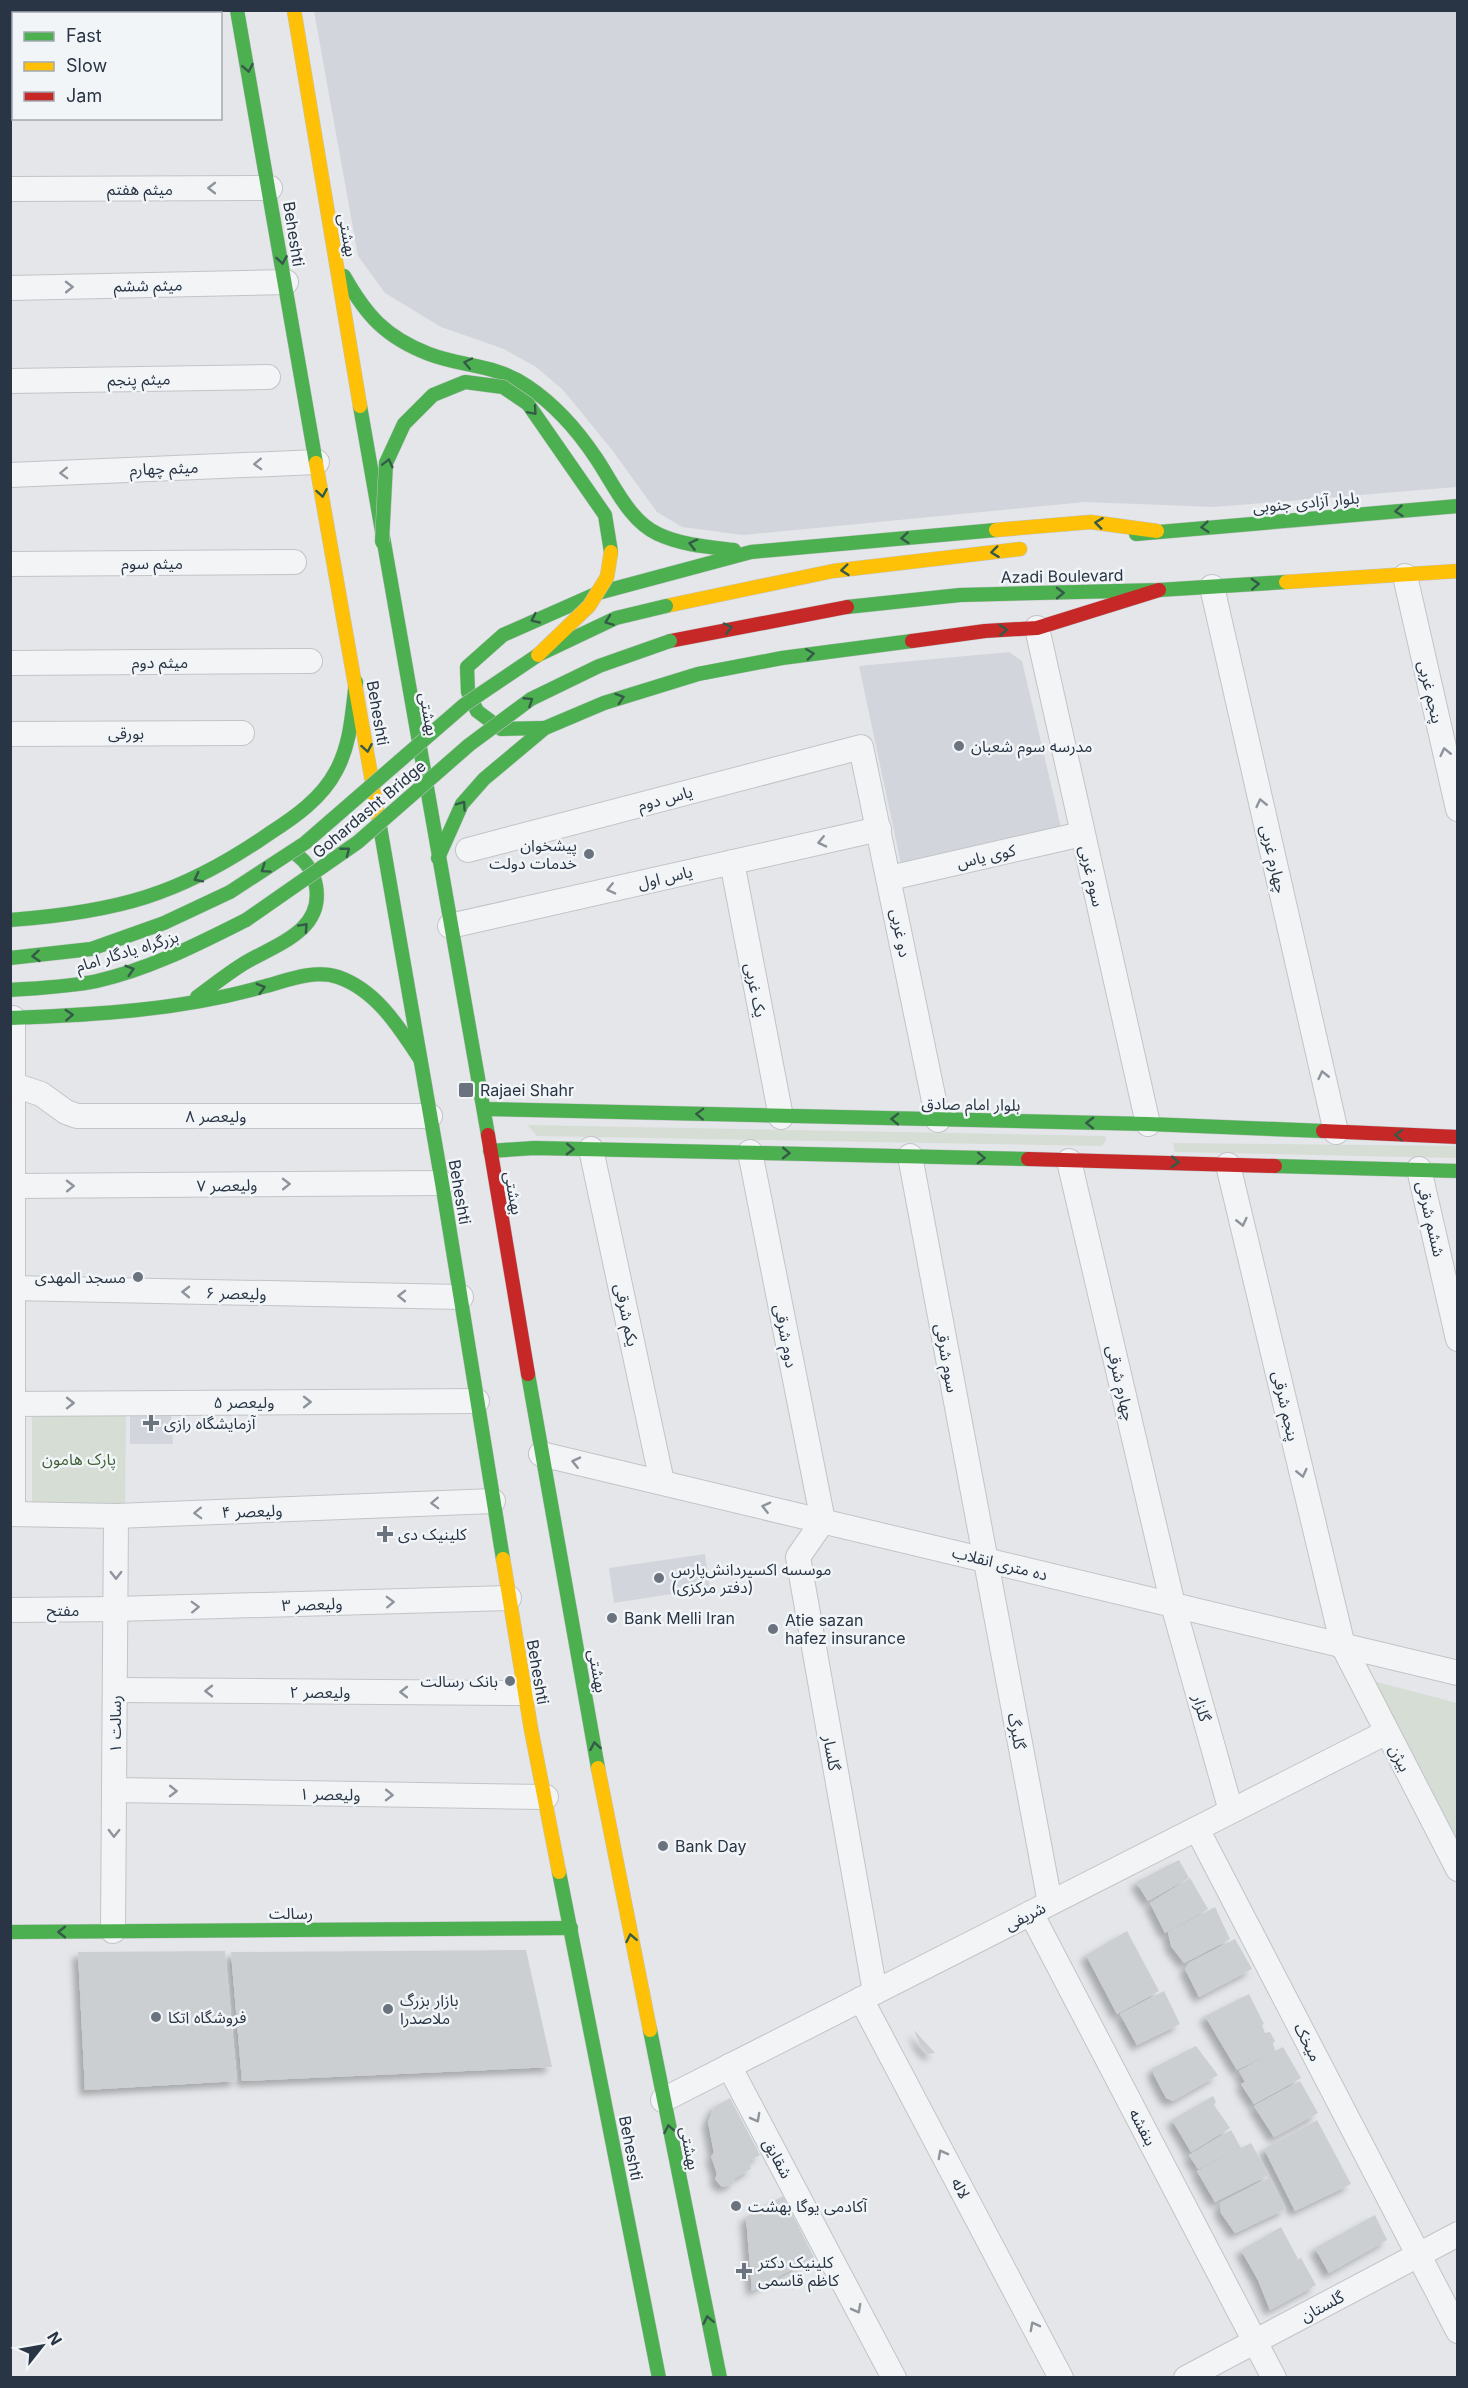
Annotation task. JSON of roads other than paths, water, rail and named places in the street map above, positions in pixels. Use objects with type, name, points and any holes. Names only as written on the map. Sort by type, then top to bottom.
[{"type":"main road","name":"Beheshti","points":[[237,10],[270,188],[442,1183],[525,1693],[658,2378]]},
{"type":"main road","name":"بهشتى","points":[[294,10],[382,542],[484,1109],[541,1454],[603,1797],[720,2378]]},
{"type":"main road","points":[[335,261],[362,308],[387,332],[429,354],[499,370],[527,386],[557,410],[595,456],[626,507],[657,534],[701,546],[751,552]]},
{"type":"main road","points":[[382,542],[386,463],[404,424],[432,395],[465,382],[502,387],[528,404],[605,515],[611,551],[607,578],[589,606],[538,655]]},
{"type":"main road","name":"بلوار آزادی جنوبی","points":[[1157,531],[1458,507]]},
{"type":"main road","points":[[545,728],[501,729],[477,711],[468,692],[467,667],[503,635],[598,593],[751,552],[1091,522],[1157,531]]},
{"type":"main road","points":[[1098,539],[1157,531]]},
{"type":"main road","name":"Azadi Boulevard","points":[[666,606],[833,571],[1039,547]]},
{"type":"main road","name":"Azadi Boulevard","points":[[670,641],[834,608],[960,595],[1159,590],[1458,571]]},
{"type":"main road","points":[[438,858],[462,804],[484,779],[545,728],[604,703],[698,674],[870,645],[985,631],[1037,628],[1159,590]]},
{"type":"main road","name":"Gohardasht Bridge","points":[[230,892],[305,843],[464,705],[538,655],[616,618],[666,606]]},
{"type":"main road","name":"Gohardasht Bridge","points":[[246,920],[321,871],[374,829],[484,733],[531,699],[579,673],[670,641]]},
{"type":"main road","points":[[10,920],[83,914],[133,903],[179,887],[221,867],[255,844],[304,808],[336,771],[347,744],[356,682]]},
{"type":"main road","points":[[186,1005],[244,964],[298,934],[315,915],[318,891],[314,877],[301,857],[273,845],[255,844]]},
{"type":"main road","name":"بزرگراه یادگار امام","points":[[10,958],[92,949],[164,923],[230,892]]},
{"type":"main road","name":"بزرگراه یادگار امام","points":[[10,990],[74,985],[100,980],[179,955],[246,920]]},
{"type":"main road","points":[[12,1018],[100,1014],[186,1005],[315,973],[338,977],[373,998],[390,1013],[420,1059]]},
{"type":"main road","points":[[526,1108],[521,1112],[518,1129],[522,1141],[534,1148]]},
{"type":"main road","name":"بلوار امام صادق","points":[[484,1109],[526,1108],[938,1120],[1146,1145],[1228,1165],[1458,1171]]},
{"type":"main road","name":"بلوار امام صادق","points":[[490,1151],[534,1148],[1069,1161],[1146,1145],[1336,1132],[1458,1137]]},
{"type":"main road","name":"رسالت","points":[[10,1932],[571,1928]]},
{"type":"street","name":"میثم هفتم","points":[[10,189],[270,188]]},
{"type":"street","name":"میثم ششم","points":[[10,288],[286,282]]},
{"type":"street","name":"میثم پنجم","points":[[10,381],[268,377]]},
{"type":"street","name":"میثم چهارم","points":[[10,475],[317,462]]},
{"type":"street","name":"میثم سوم","points":[[10,564],[294,561]]},
{"type":"street","name":"پنجم غربی","points":[[1405,576],[1458,809]]},
{"type":"street","name":"چهارم غربی","points":[[1212,587],[1336,1132]]},
{"type":"street","name":"سوم غربی","points":[[1037,628],[1146,1145]]},
{"type":"street","name":"میثم دوم","points":[[10,663],[310,661]]},
{"type":"street","name":"بورقی","points":[[10,734],[242,733]]},
{"type":"street","name":"دو غربی","points":[[861,747],[890,878],[938,1120]]},
{"type":"street","name":"یاس دوم","points":[[468,850],[861,747]]},
{"type":"street","name":"یاس اول","points":[[450,926],[879,829]]},
{"type":"street","name":"کوی یاس","points":[[890,878],[1082,834]]},
{"type":"street","name":"یک غربی","points":[[732,862],[781,1117]]},
{"type":"street","points":[[12,1018],[12,1514]]},
{"type":"street","name":"ولیعصر ۸","points":[[11,1084],[41,1094],[66,1112],[77,1116],[430,1116]]},
{"type":"street","name":"یکم شرقی","points":[[591,1149],[662,1482]]},
{"type":"street","name":"دوم شرقی","points":[[750,1152],[823,1521]]},
{"type":"street","name":"سوم شرقی","points":[[910,1156],[984,1560]]},
{"type":"street","name":"چهارم شرقی","points":[[1069,1161],[1173,1605]]},
{"type":"street","name":"پنجم شرقی","points":[[1228,1165],[1343,1646]]},
{"type":"street","name":"ششم شرقی","points":[[1419,1169],[1458,1339]]},
{"type":"street","name":"ولیعصر ۷","points":[[12,1186],[442,1183]]},
{"type":"street","name":"ولیعصر ۶","points":[[12,1288],[461,1297]]},
{"type":"street","name":"ولیعصر ۵","points":[[11,1404],[477,1401]]},
{"type":"street","name":"ده متری انقلاب","points":[[541,1454],[1458,1673]]},
{"type":"street","name":"ولیعصر ۴","points":[[12,1514],[116,1516],[493,1501]]},
{"type":"street","name":"رسالت ۱","points":[[113,1931],[116,1516]]},
{"type":"street","name":"گلسار","points":[[823,1521],[798,1557],[868,1996]]},
{"type":"street","name":"گلبرگ","points":[[984,1560],[1040,1908]]},
{"type":"street","name":"ولیعصر ۳","points":[[116,1610],[509,1598]]},
{"type":"street","name":"گلزار","points":[[1173,1605],[1231,1811]]},
{"type":"street","name":"مفتح","points":[[10,1610],[116,1610]]},
{"type":"street","name":"بیژن","points":[[1343,1646],[1458,1869]]},
{"type":"street","name":"ولیعصر ۲","points":[[115,1690],[525,1693]]},
{"type":"street","name":"شریفی","points":[[663,2100],[1387,1732]]},
{"type":"street","name":"ولیعصر ۱","points":[[114,1790],[546,1797]]},
{"type":"street","name":"میخک","points":[[1197,1829],[1458,2331]]},
{"type":"street","name":"بنفشه","points":[[1040,1908],[1274,2378]]},
{"type":"street","name":"لاله","points":[[868,1996],[1061,2378]]},
{"type":"street","name":"شقایق","points":[[729,2066],[894,2378]]},
{"type":"street","name":"گلستان","points":[[1186,2378],[1458,2234]]},
{"type":"place","name":"مدرسه سوم شعبان","points":[[959,746]]},
{"type":"place","name":"پیشخوان خدمات دولت","points":[[589,854]]},
{"type":"place","name":"Rajaei Shahr","points":[[466,1090]]},
{"type":"place","name":"مسجد المهدی","points":[[138,1277]]},
{"type":"place","name":"آزمایشگاه رازی","points":[[151,1423]]},
{"type":"place","name":"کلینیک دی","points":[[385,1534]]},
{"type":"place","name":"موسسه اکسیردانش‌پارس (دفتر مرکزی)","points":[[659,1578]]},
{"type":"place","name":"Bank Melli Iran","points":[[612,1618]]},
{"type":"place","name":"Atie sazan hafez insurance","points":[[773,1629]]},
{"type":"place","name":"بانک رسالت","points":[[510,1681]]},
{"type":"place","name":"Bank Day","points":[[663,1846]]},
{"type":"place","name":"بازار بزرگ ملاصدرا","points":[[388,2009]]},
{"type":"place","name":"فروشگاه اتکا","points":[[156,2017]]},
{"type":"place","name":"آکادمی یوگا بهشت","points":[[736,2206]]},
{"type":"place","name":"کلینیک دکتر کاظم قاسمی","points":[[744,2271]]},
{"type":"park label","name":"پارک هامون","points":[[79,1459]]}]
